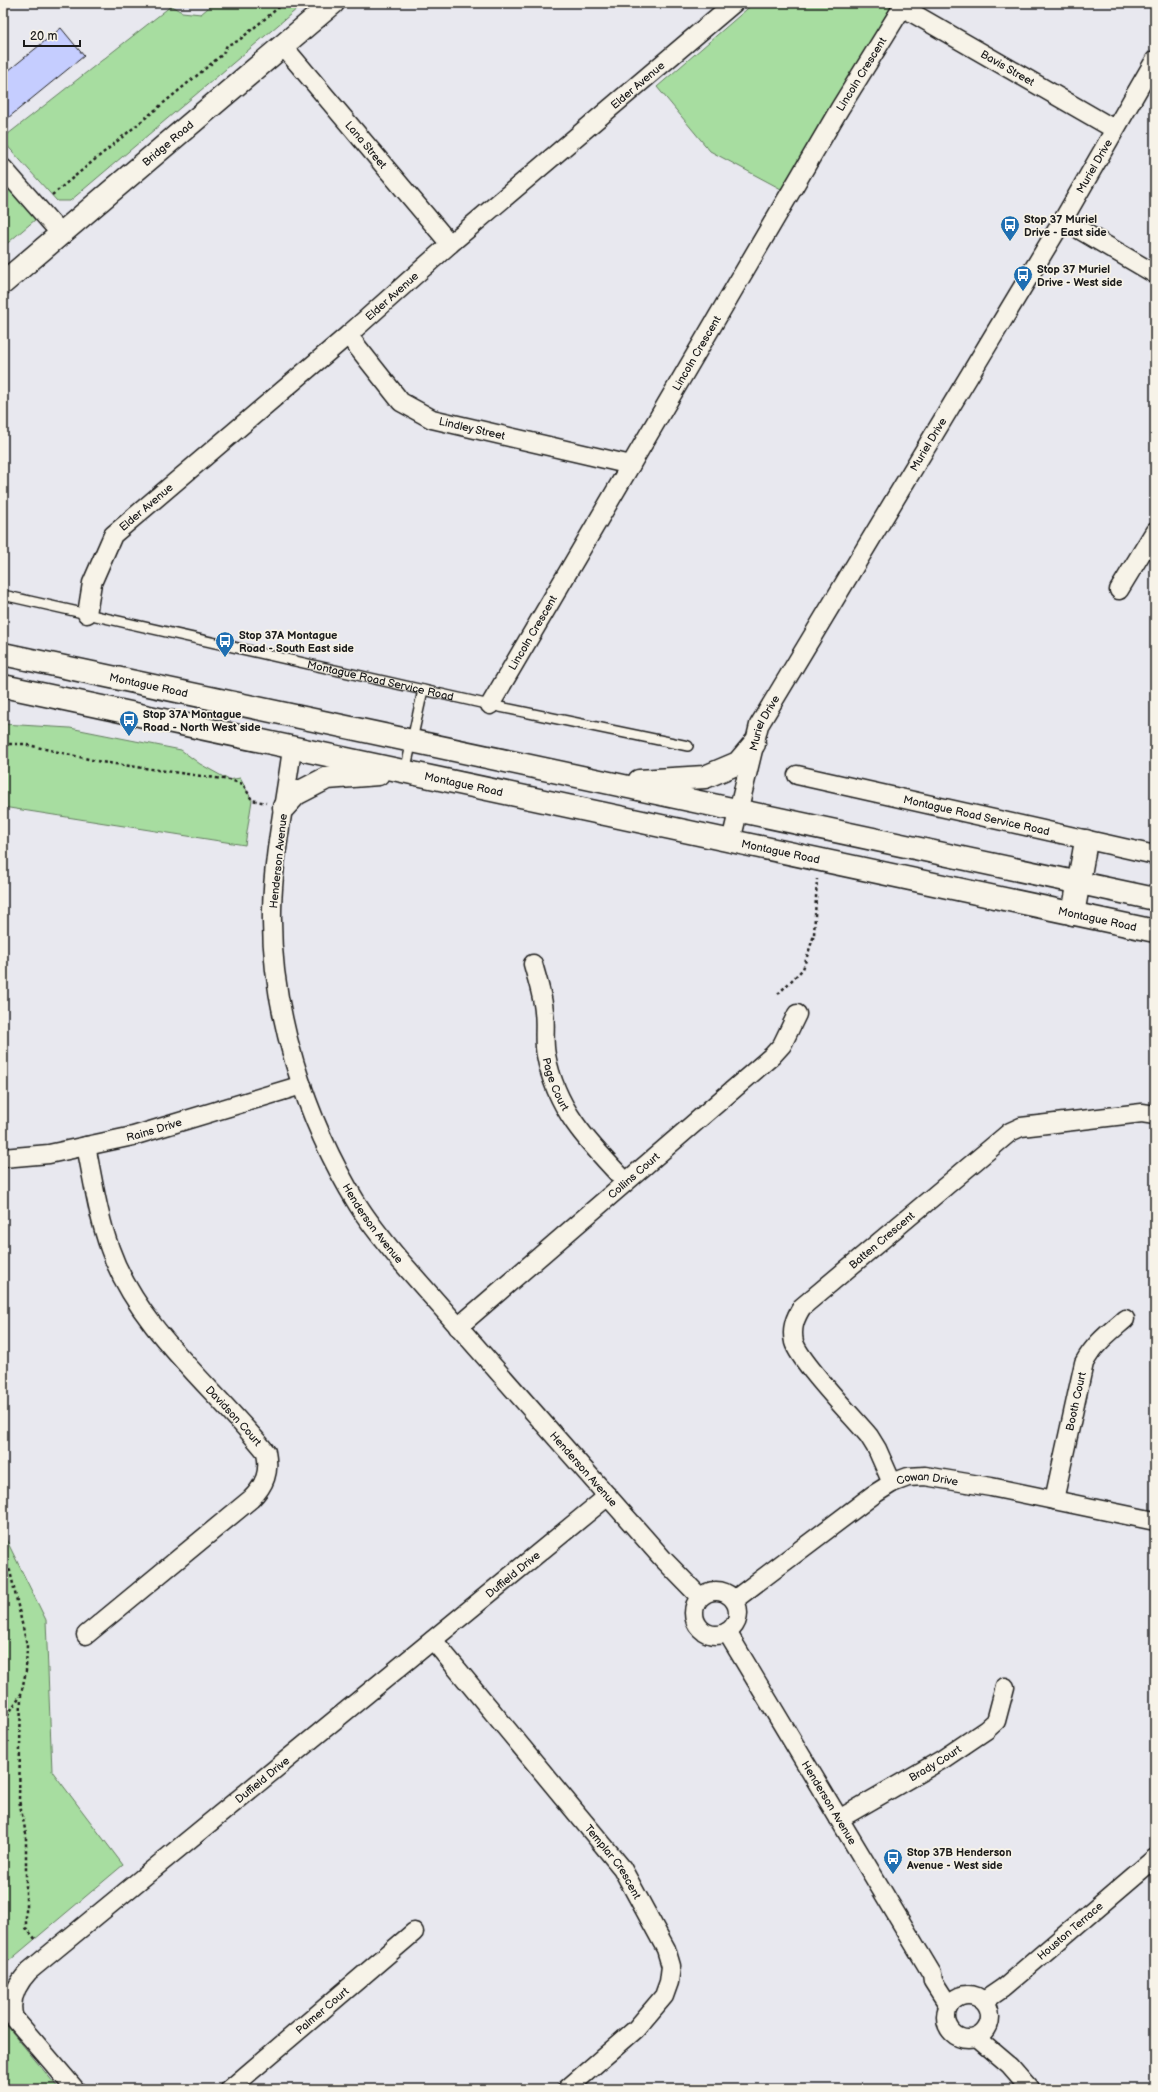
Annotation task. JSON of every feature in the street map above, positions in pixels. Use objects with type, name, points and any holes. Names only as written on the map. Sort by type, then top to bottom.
[{"type":"main road","name":"Bridge Road","points":[[3,283],[333,3]]},
{"type":"main road","name":"Montague Road","points":[[3,654],[738,809],[1155,899]]},
{"type":"main road","name":"Montague Road","points":[[3,686],[292,749],[1155,931]]},
{"type":"main road","points":[[292,749],[297,717]]},
{"type":"main road","points":[[611,783],[705,777],[738,763],[754,744]]},
{"type":"main road","points":[[284,807],[296,794],[327,778],[405,772]]},
{"type":"main road","points":[[1073,914],[1086,841]]},
{"type":"street","name":"Elder Avenue","points":[[87,614],[92,583],[113,535],[348,334],[450,244],[734,3]]},
{"type":"street","name":"Bavis Street","points":[[904,5],[1114,129]]},
{"type":"street","name":"Lincoln Crescent","points":[[490,705],[840,108],[904,5]]},
{"type":"street","name":"Lana Street","points":[[283,46],[450,244]]},
{"type":"street","name":"Muriel Drive","points":[[731,841],[759,725],[1063,220],[1155,60]]},
{"type":"street","points":[[3,168],[61,234]]},
{"type":"street","points":[[1063,220],[1155,274]]},
{"type":"street","name":"Lindley Street","points":[[348,334],[401,402],[432,419],[631,465]]},
{"type":"street","points":[[1119,590],[1155,531]]},
{"type":"street","name":"Henderson Avenue","points":[[292,749],[274,879],[272,911],[273,950],[278,989],[297,1073],[324,1141],[358,1206],[398,1258],[608,1496],[700,1597]]},
{"type":"street","name":"Montague Road Service Road","points":[[797,776],[1155,856]]},
{"type":"street","name":"Page Court","points":[[534,964],[544,1012],[546,1055],[553,1081],[563,1105],[572,1122],[588,1142],[626,1182]]},
{"type":"street","name":"Collins Court","points":[[458,1327],[772,1056],[782,1045],[797,1014]]},
{"type":"street","name":"Rains Drive","points":[[3,1158],[49,1154],[133,1136],[302,1085]]},
{"type":"street","name":"Batten Crescent","points":[[892,1483],[877,1448],[869,1436],[798,1353],[793,1331],[796,1318],[802,1307],[1010,1132],[1021,1127],[1142,1113],[1155,1115]]},
{"type":"street","name":"Davidson Court","points":[[86,1146],[97,1204],[110,1250],[126,1283],[161,1335],[266,1452],[268,1463],[267,1476],[261,1489],[251,1499],[86,1635]]},
{"type":"street","name":"Booth Court","points":[[1054,1500],[1084,1363],[1100,1340],[1125,1319]]},
{"type":"street","name":"Cowan Drive","points":[[734,1600],[892,1483],[908,1477],[925,1476],[967,1482],[1155,1521]]},
{"type":"street","name":"Duffield Drive","points":[[75,2089],[14,2018],[12,2011],[18,1983],[29,1971],[608,1496]]},
{"type":"street","points":[[712,1591],[721,1591],[734,1600],[738,1611],[737,1618],[734,1625],[727,1632],[719,1635],[711,1635],[704,1632],[697,1625],[694,1616],[694,1608],[700,1597],[712,1591]]},
{"type":"street","name":"Henderson Avenue","points":[[727,1632],[932,1974],[955,2001]]},
{"type":"street","name":"Templar Crescent","points":[[433,1640],[622,1868],[643,1903],[668,1954],[671,1966],[669,1982],[664,1996],[653,2011],[636,2029],[567,2089]]},
{"type":"street","name":"Brady Court","points":[[839,1819],[943,1759],[986,1730],[996,1721],[1006,1687]]},
{"type":"street","name":"Houston Terrace","points":[[984,2001],[1003,1988],[1155,1858]]},
{"type":"street","name":"Palmer Court","points":[[230,2089],[414,1932]]},
{"type":"street","points":[[973,1995],[984,2001],[990,2013],[982,2032],[963,2039],[955,2036],[949,2029],[946,2021],[946,2012],[955,2001],[973,1995]]},
{"type":"street","points":[[982,2032],[1030,2089]]},
{"type":"lane","name":"Montague Road Service Road","points":[[3,595],[490,705],[688,746]]},
{"type":"lane","points":[[405,772],[423,690]]},
{"type":"path","points":[[38,207],[223,54],[227,45],[238,41],[284,3]]},
{"type":"path","points":[[3,744],[24,744],[101,762],[230,780],[242,784],[252,800],[284,807]]},
{"type":"path","points":[[778,994],[803,969],[814,935],[817,877]]},
{"type":"path","points":[[3,1559],[10,1571],[27,1645],[26,1671],[21,1694],[19,1800],[26,1834],[26,1928],[49,1955]]},
{"type":"path","points":[[3,1724],[21,1694]]},
{"type":"green space","points":[[214,3],[304,3],[70,201],[57,201],[3,141],[3,138],[171,6],[182,12],[201,14]]},
{"type":"green space","points":[[754,3],[893,3],[783,190],[710,151],[657,87]]},
{"type":"green space","points":[[3,179],[36,219],[3,247]]},
{"type":"green space","points":[[3,724],[70,728],[181,750],[200,764],[229,780],[240,778],[252,800],[245,845],[3,807]]},
{"type":"green space","points":[[3,1533],[46,1620],[52,1771],[123,1865],[3,1966]]},
{"type":"green space","points":[[3,2021],[59,2089],[3,2089]]},
{"type":"building","points":[[61,28],[84,56],[3,122],[3,75]]},
{"type":"place","name":"Stop 37 Muriel Drive - East side","points":[[1010,242]]},
{"type":"place","name":"Stop 37 Muriel Drive - West side","points":[[1023,292]]},
{"type":"place","name":"Stop 37A Montague Road - South East side","points":[[225,658]]},
{"type":"place","name":"Stop 37A Montague Road - North West side","points":[[129,737]]},
{"type":"place","name":"Stop 37B Henderson Avenue - West side","points":[[893,1875]]}]
